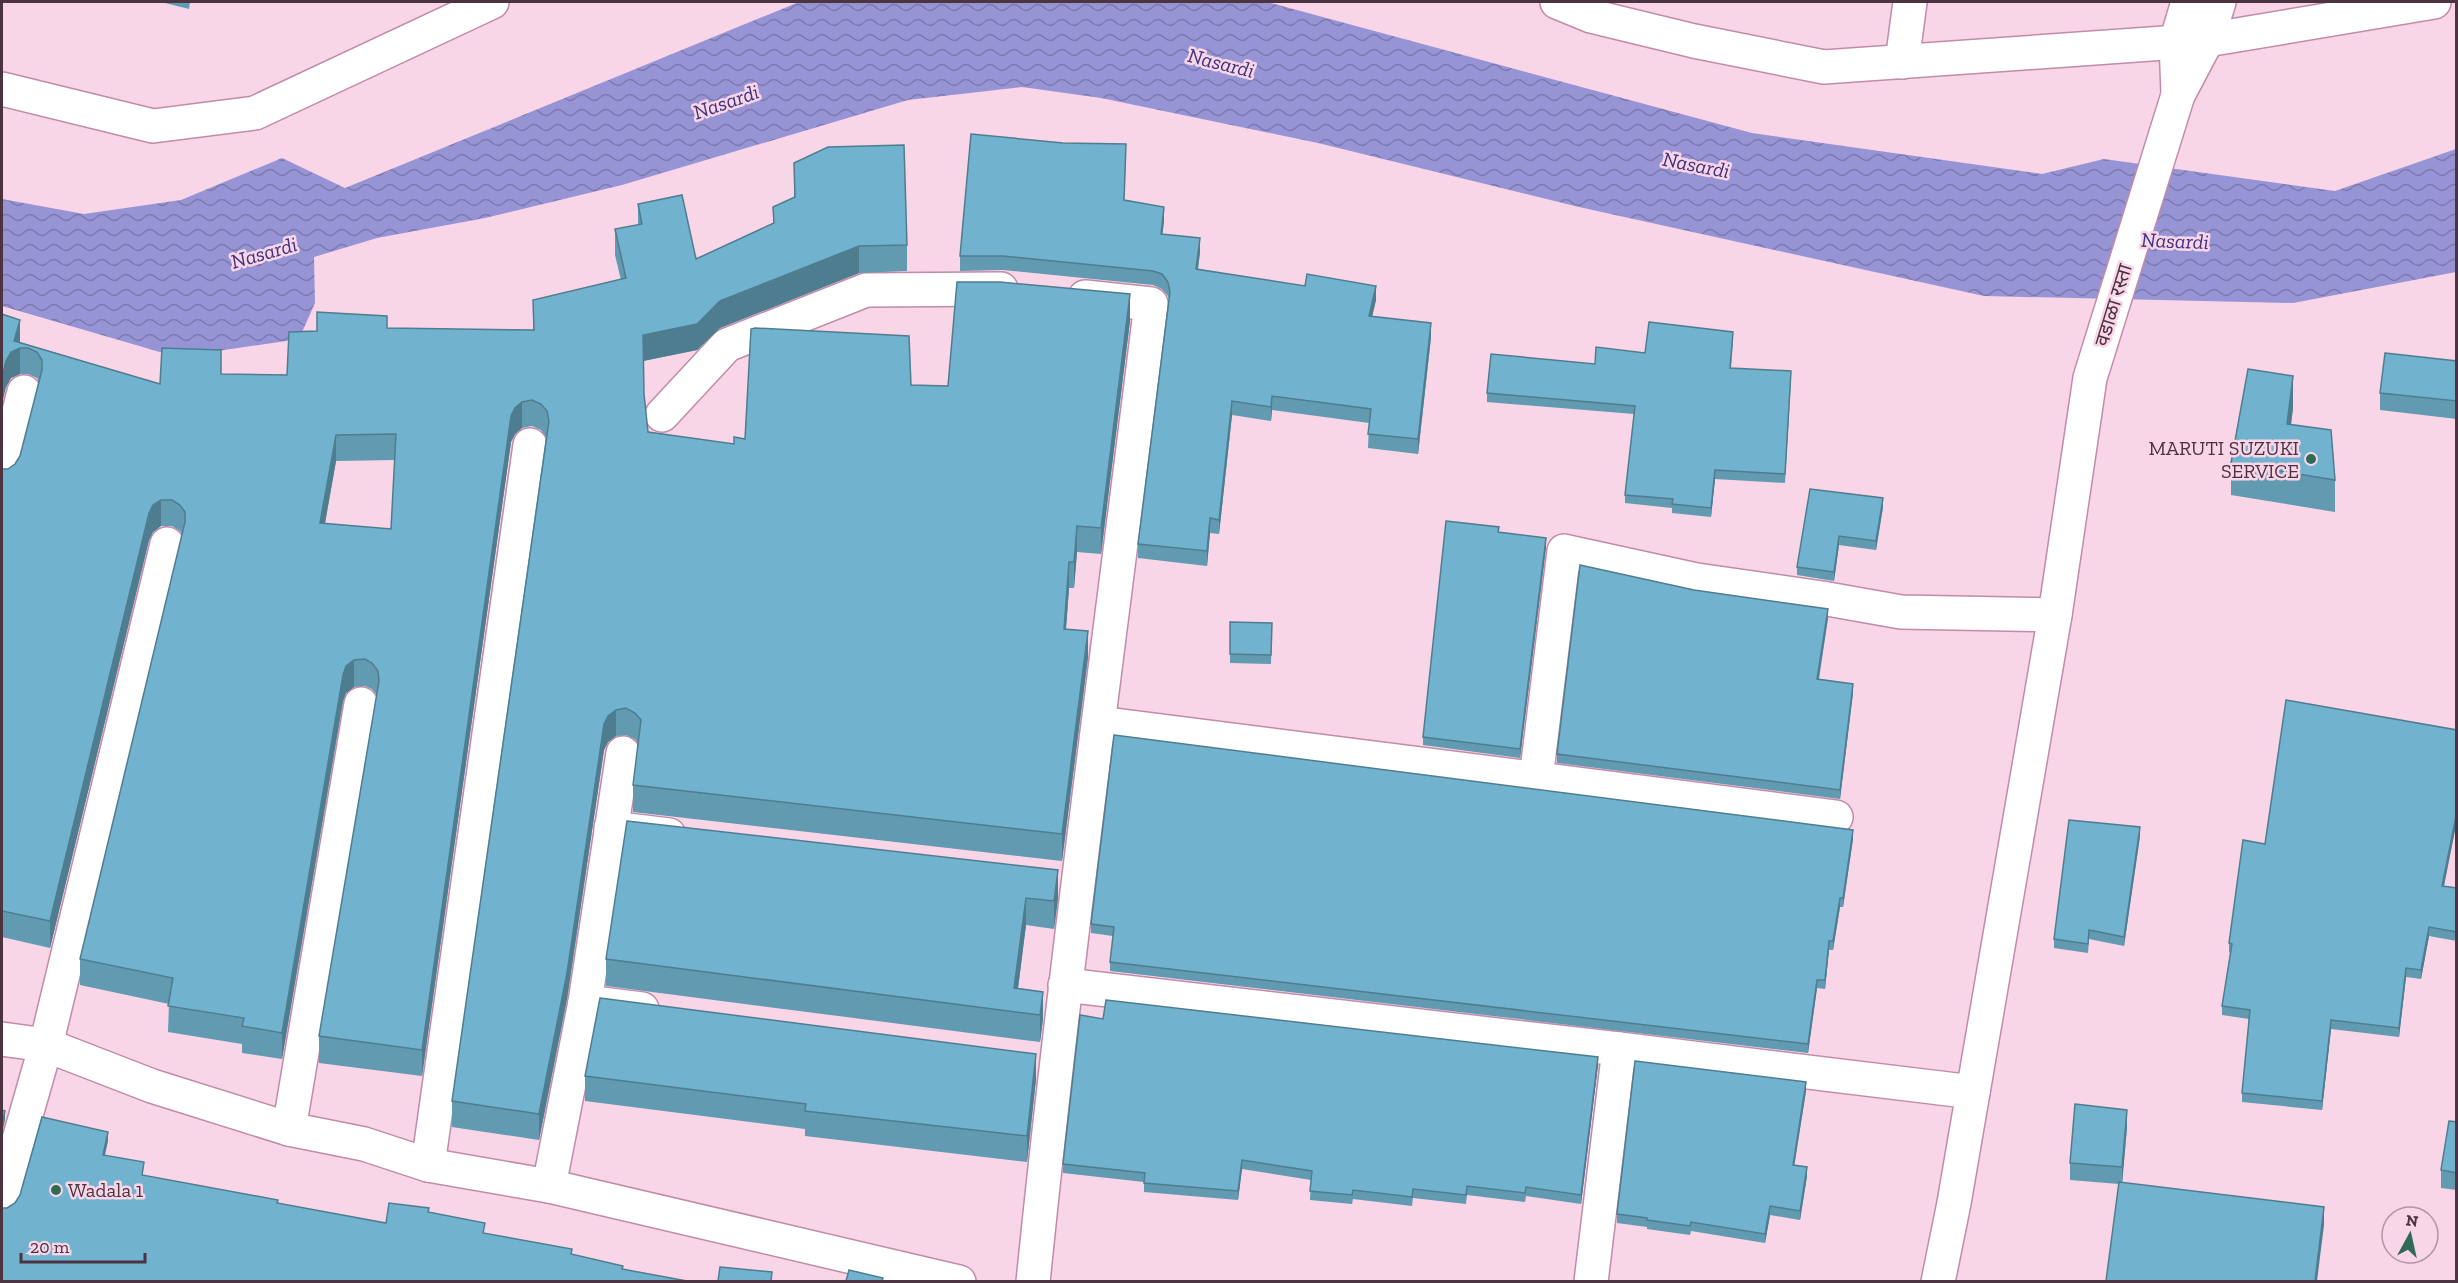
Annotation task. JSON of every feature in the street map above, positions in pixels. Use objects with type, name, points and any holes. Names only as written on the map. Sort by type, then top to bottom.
[{"type":"street","points":[[2,89],[153,126],[255,113],[492,2]]},
{"type":"street","points":[[1557,2],[1592,16],[1694,41],[1824,67],[2192,41],[2434,2]]},
{"type":"street","points":[[1902,62],[1910,2]]},
{"type":"street","points":[[2188,2],[2192,41]]},
{"type":"street","points":[[2192,41],[2218,2]]},
{"type":"street","name":"वडाळा रस्ता","points":[[1938,1281],[2055,615],[2090,378],[2178,95],[2192,41]]},
{"type":"street","points":[[662,415],[727,345],[866,290],[1001,288],[1151,304],[1099,723],[1065,880],[1065,985],[1043,1061],[1033,1281]]},
{"type":"street","points":[[2,477],[24,392]]},
{"type":"street","points":[[428,1165],[530,445]]},
{"type":"street","points":[[2,1199],[46,1045],[167,544]]},
{"type":"street","points":[[1536,778],[1564,551],[1697,580],[1900,612],[2055,615]]},
{"type":"street","points":[[289,1129],[361,704]]},
{"type":"street","points":[[1099,723],[1836,817]]},
{"type":"street","points":[[549,1186],[585,1002],[623,753]]},
{"type":"street","points":[[611,828],[704,838]]},
{"type":"street","points":[[1065,985],[1973,1092]]},
{"type":"street","points":[[585,1002],[667,1013]]},
{"type":"street","points":[[2,1039],[46,1045],[152,1086],[289,1129],[364,1144],[428,1165],[549,1186],[959,1281]]},
{"type":"street","points":[[1591,1281],[1619,1049]]},
{"type":"water","name":"Nasardi","points":[[799,2],[1267,2],[1752,133],[2042,174],[2104,159],[2335,191],[2456,149],[2456,272],[2293,303],[1984,296],[1579,207],[1318,143],[1101,98],[1022,87],[908,100],[622,185],[485,218],[377,238],[314,257],[315,303],[299,339],[177,357],[2,306],[2,199],[84,214],[181,200],[282,158],[345,188]]},
{"type":"building","points":[[971,134],[1063,143],[1126,144],[1124,200],[1164,207],[1161,234],[1200,238],[1196,269],[1305,286],[1307,274],[1376,286],[1369,316],[1431,323],[1418,439],[1368,434],[1371,409],[1272,396],[1271,407],[1232,401],[1219,520],[1210,518],[1207,551],[1138,544],[1170,292],[1168,282],[1162,274],[1153,271],[1003,256],[960,256]]},
{"type":"building","points":[[904,145],[907,245],[859,246],[720,301],[697,324],[643,335],[644,394],[648,432],[734,444],[734,437],[745,439],[751,329],[909,336],[911,385],[948,386],[957,282],[1000,282],[1130,294],[1101,528],[1077,526],[1074,562],[1069,562],[1064,629],[1088,631],[1062,834],[633,785],[641,720],[626,708],[616,710],[608,716],[604,724],[567,973],[539,1114],[452,1101],[549,421],[547,411],[541,404],[532,400],[522,402],[511,416],[422,1050],[319,1036],[379,681],[378,671],[372,663],[365,659],[354,660],[346,666],[343,675],[282,1033],[242,1026],[244,1018],[168,1006],[173,978],[80,959],[185,522],[185,512],[172,500],[161,500],[153,505],[149,513],[50,921],[2,911],[2,469],[8,469],[15,464],[20,456],[42,370],[42,360],[37,352],[28,348],[20,348],[11,352],[2,378],[2,314],[20,320],[14,341],[160,384],[162,348],[221,350],[221,374],[287,375],[289,332],[317,331],[317,312],[387,316],[387,328],[534,330],[533,300],[626,278],[615,229],[642,224],[638,204],[682,195],[696,259],[774,223],[773,207],[795,197],[794,163],[828,147]],"holes":[[[396,434],[391,529],[320,523],[336,435]]]},
{"type":"building","points":[[1649,322],[1733,332],[1730,368],[1791,371],[1785,474],[1715,470],[1711,508],[1672,504],[1673,499],[1625,495],[1635,406],[1487,393],[1491,354],[1595,364],[1596,347],[1645,353]]},
{"type":"building","points":[[2385,353],[2457,361],[2457,401],[2380,393]]},
{"type":"building","points":[[2248,369],[2293,376],[2287,424],[2331,430],[2335,480],[2231,463]]},
{"type":"building","points":[[1810,489],[1883,498],[1876,541],[1839,536],[1834,572],[1797,567]]},
{"type":"building","points":[[1446,521],[1499,527],[1498,532],[1546,538],[1520,749],[1423,737]]},
{"type":"building","points":[[1580,565],[1694,590],[1828,609],[1817,679],[1853,684],[1840,790],[1557,754]]},
{"type":"building","points":[[1230,622],[1272,623],[1271,655],[1230,654]]},
{"type":"building","points":[[2286,700],[2457,730],[2457,811],[2442,886],[2457,888],[2457,932],[2429,927],[2421,970],[2406,968],[2399,1028],[2331,1020],[2322,1101],[2242,1093],[2250,1010],[2222,1006],[2232,944],[2229,943],[2243,840],[2265,844]]},
{"type":"building","points":[[1114,735],[1853,830],[1843,898],[1840,898],[1833,941],[1829,941],[1825,980],[1817,980],[1808,1044],[1110,962],[1114,927],[1091,924]]},
{"type":"building","points":[[2069,820],[2140,827],[2124,937],[2089,930],[2088,944],[2054,939]]},
{"type":"building","points":[[627,821],[1058,870],[1054,901],[1026,898],[1014,988],[1043,992],[1040,1015],[606,959]]},
{"type":"building","points":[[600,998],[1036,1054],[1027,1136],[805,1111],[806,1104],[585,1076]]},
{"type":"building","points":[[1106,1000],[1598,1057],[1581,1195],[1526,1187],[1525,1193],[1467,1186],[1466,1195],[1413,1189],[1412,1197],[1353,1190],[1352,1195],[1310,1191],[1312,1171],[1242,1160],[1238,1191],[1144,1183],[1145,1173],[1063,1164],[1080,1015],[1103,1019]]},
{"type":"building","points":[[1635,1061],[1806,1082],[1793,1165],[1807,1167],[1800,1211],[1770,1206],[1765,1234],[1691,1222],[1690,1226],[1617,1214]]},
{"type":"building","points":[[2075,1104],[2127,1110],[2122,1167],[2070,1163]]},
{"type":"building","points":[[42,1117],[108,1132],[103,1155],[144,1162],[142,1175],[386,1223],[389,1203],[429,1208],[428,1212],[485,1223],[483,1233],[572,1249],[571,1254],[623,1266],[622,1269],[687,1281],[2,1281],[2,1208],[15,1203],[20,1195]]},
{"type":"building","points":[[2449,1121],[2457,1122],[2457,1173],[2441,1170]]},
{"type":"building","points":[[2119,1182],[2324,1207],[2315,1281],[2106,1281]]},
{"type":"building","points":[[720,1267],[772,1272],[771,1281],[718,1281]]},
{"type":"building","points":[[849,1270],[883,1278],[882,1281],[846,1281]]},
{"type":"place","name":"MARUTI SUZUKI SERVICE","points":[[2311,459]]},
{"type":"place","name":"Wadala 1","points":[[56,1190]]}]
